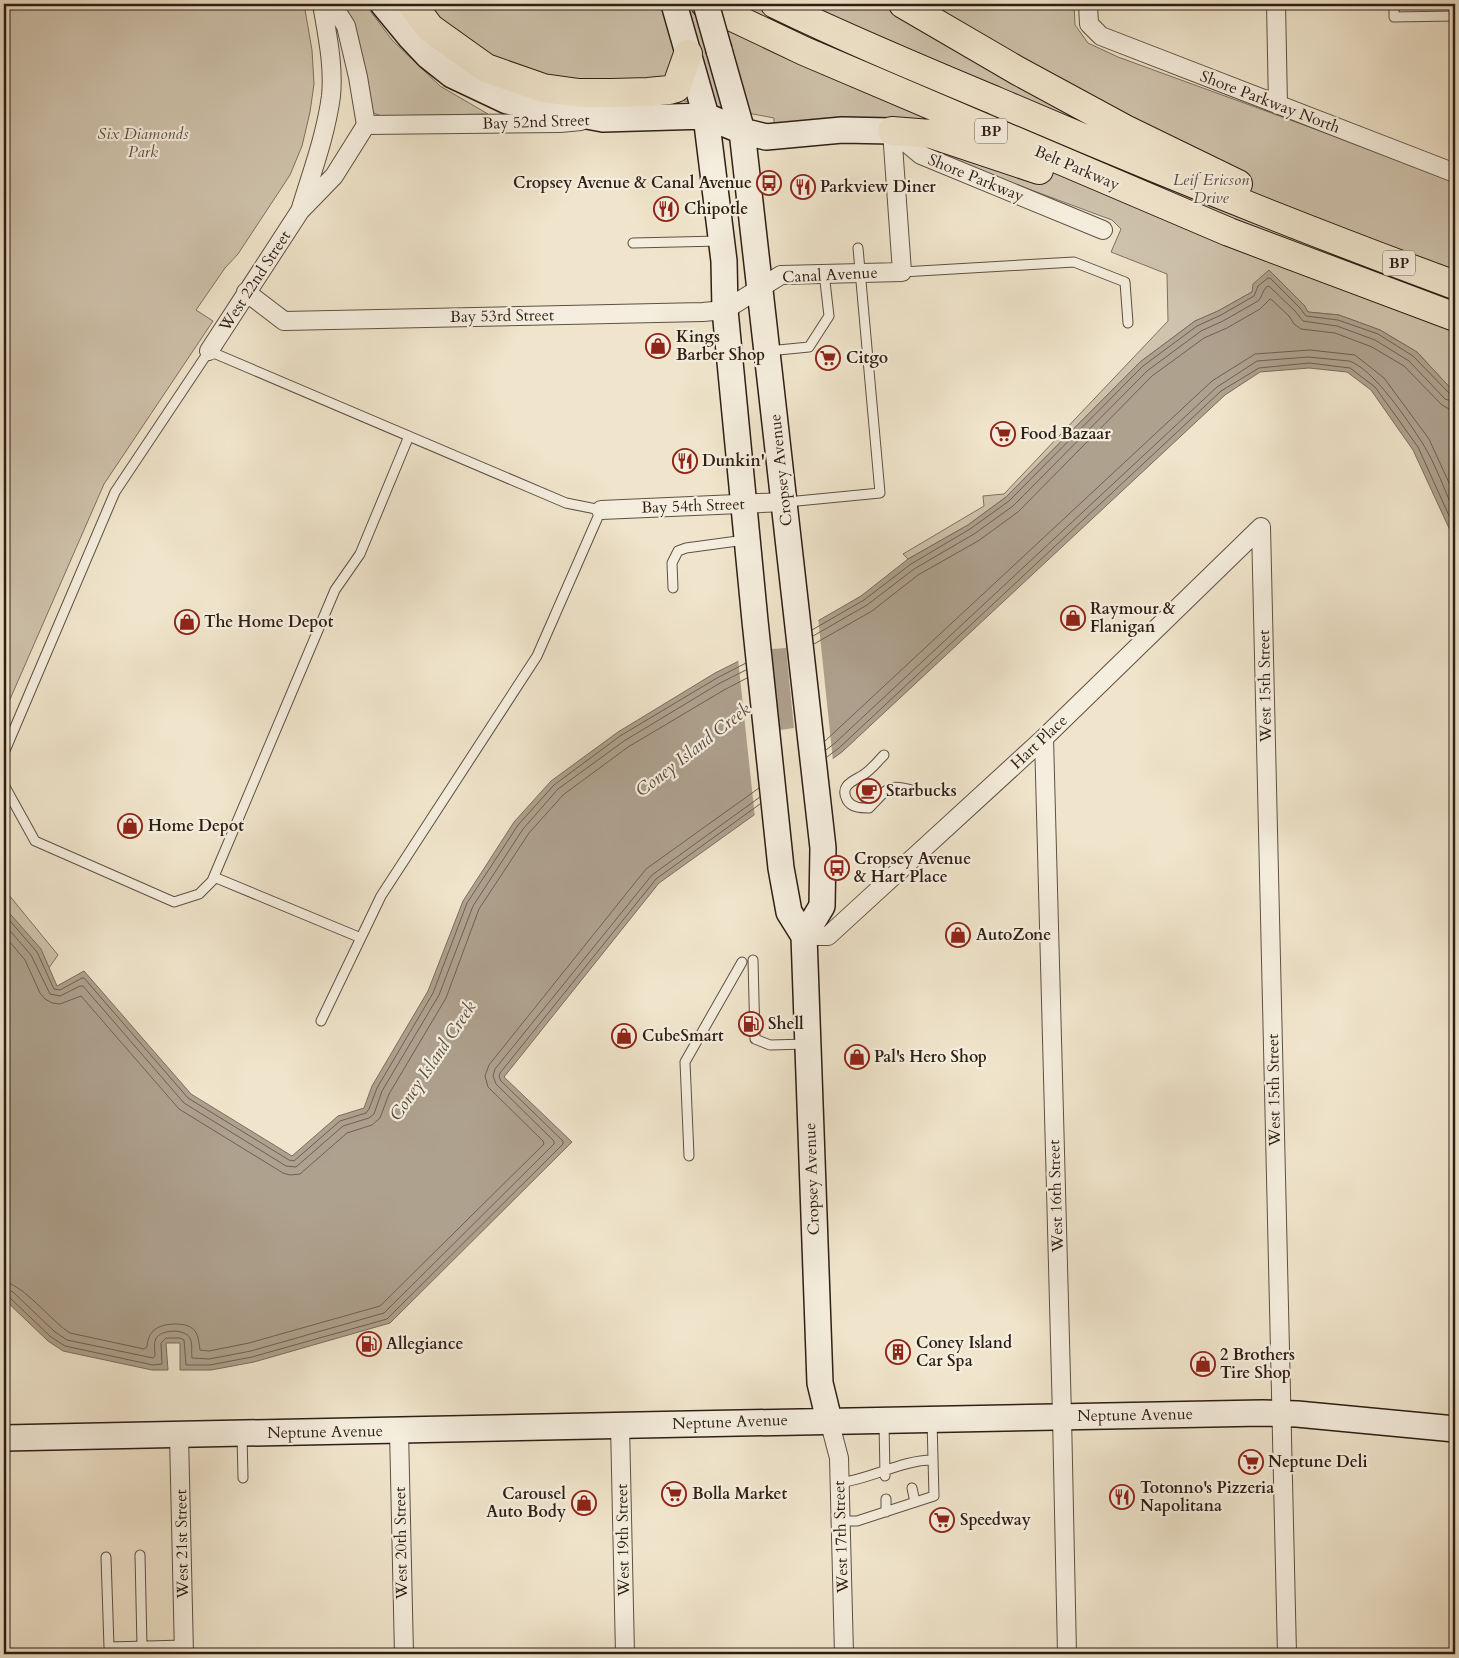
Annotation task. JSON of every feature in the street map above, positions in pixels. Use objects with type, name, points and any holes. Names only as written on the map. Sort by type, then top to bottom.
[{"type":"highway","points":[[412,4],[430,28],[486,68],[543,88],[579,93],[669,90],[676,88],[688,54]]},
{"type":"highway","name":"Belt Parkway","points":[[706,4],[804,51],[1229,232],[1455,317]]},
{"type":"highway","name":"Belt Parkway","points":[[775,4],[1097,145],[1236,192]]},
{"type":"highway","points":[[903,4],[1026,76],[1236,192]]},
{"type":"highway","points":[[892,131],[931,134],[1018,162],[1128,204],[1229,232]]},
{"type":"highway","name":"BP","points":[[1236,192],[1342,242],[1455,285]]},
{"type":"main road","points":[[383,4],[428,56],[452,75],[506,101],[603,118]]},
{"type":"main road","name":"Cropsey Avenue","points":[[674,4],[706,116],[722,241],[725,310],[782,875],[789,912],[804,936],[820,1383],[829,1420]]},
{"type":"main road","name":"Cropsey Avenue","points":[[706,4],[742,131],[823,848],[822,906],[804,936]]},
{"type":"main road","points":[[706,116],[742,131],[766,137],[842,130],[892,131]]},
{"type":"main road","name":"Bay 52nd Street","points":[[603,118],[706,116]]},
{"type":"main road","name":"Neptune Avenue","points":[[4,1438],[399,1431],[932,1418],[1281,1414],[1455,1429]]},
{"type":"street","name":"West 22nd Street","points":[[300,211],[322,138],[331,95],[331,59],[322,4]]},
{"type":"street","points":[[332,4],[346,26],[358,77],[366,124]]},
{"type":"street","name":"Shore Parkway North","points":[[1088,4],[1089,24],[1102,36],[1455,173]]},
{"type":"street","points":[[1276,4],[1278,105]]},
{"type":"street","name":"Bay 52nd Street","points":[[366,124],[560,123],[603,118]]},
{"type":"street","name":"West 22nd Street","points":[[209,351],[300,211],[334,176],[366,124]]},
{"type":"street","points":[[892,131],[902,272]]},
{"type":"street","name":"Shore Parkway","points":[[892,131],[920,155],[1102,230]]},
{"type":"street","name":"Canal Avenue","points":[[761,287],[781,274],[902,272]]},
{"type":"street","name":"Bay 53rd Street","points":[[246,292],[284,321],[674,313],[725,310],[761,287]]},
{"type":"street","name":"Bay 54th Street","points":[[601,510],[784,502]]},
{"type":"street","name":"Hart Place","points":[[804,936],[828,936],[1044,738],[1261,527]]},
{"type":"street","name":"West 15th Street","points":[[1261,527],[1287,1654]]},
{"type":"street","name":"West 16th Street","points":[[1044,738],[1067,1654]]},
{"type":"street","name":"West 17th Street","points":[[829,1420],[839,1458],[844,1654]]},
{"type":"street","name":"West 19th Street","points":[[620,1425],[625,1654]]},
{"type":"street","name":"West 20th Street","points":[[399,1431],[404,1654]]},
{"type":"street","name":"West 21st Street","points":[[179,1435],[184,1650]]},
{"type":"lane","points":[[1394,4],[1394,17],[1455,16]]},
{"type":"lane","points":[[633,243],[722,241]]},
{"type":"lane","points":[[784,502],[880,493],[858,248]]},
{"type":"lane","points":[[902,272],[1074,262],[1125,282],[1128,323]]},
{"type":"lane","points":[[768,352],[809,347],[829,316],[824,273]]},
{"type":"lane","points":[[4,753],[115,492],[209,351],[566,503],[601,510],[536,656],[381,896],[320,1021]]},
{"type":"lane","points":[[4,785],[35,841],[174,902],[199,894],[214,877],[335,590],[360,554],[409,436]]},
{"type":"lane","points":[[673,588],[672,563],[678,551],[686,548],[748,539]]},
{"type":"lane","points":[[884,756],[864,775],[846,785],[845,792],[849,803],[855,807],[868,808],[889,787],[897,786],[916,791]]},
{"type":"lane","points":[[214,877],[361,938]]},
{"type":"lane","points":[[753,960],[755,1039],[770,1045],[808,1044]]},
{"type":"lane","points":[[689,1156],[685,1062],[742,962]]},
{"type":"lane","points":[[841,1521],[857,1521],[934,1496],[932,1418]]},
{"type":"lane","points":[[884,1419],[885,1474]]},
{"type":"lane","points":[[242,1434],[243,1478]]},
{"type":"lane","points":[[839,1483],[867,1480],[920,1460],[932,1460]]},
{"type":"lane","points":[[912,1488],[915,1502]]},
{"type":"lane","points":[[886,1499],[886,1512]]},
{"type":"lane","points":[[869,1507],[870,1517]]},
{"type":"lane","points":[[140,1555],[142,1646]]},
{"type":"lane","points":[[106,1557],[109,1647],[125,1650],[142,1646],[184,1650]]},
{"type":"green space","name":"Six Diamonds Park","points":[[4,4],[304,4],[312,50],[314,84],[302,146],[290,175],[238,254],[225,268],[196,310],[213,321],[104,484],[4,713]]},
{"type":"green space","points":[[344,4],[365,4],[392,40],[440,86],[488,114],[382,116],[373,113],[369,102],[357,34]]},
{"type":"green space","name":"Leif Ericson Drive","points":[[400,4],[1074,4],[1075,25],[1088,43],[1118,57],[1455,180],[1455,393],[1417,352],[1380,330],[1339,315],[1308,312],[1304,305],[1252,292],[1218,311],[1195,321],[1140,362],[1006,497],[968,525],[908,559],[903,554],[984,506],[983,496],[1004,494],[1168,321],[1167,274],[1111,252],[1121,229],[1112,220],[926,151],[930,148],[774,126],[774,118],[674,99],[571,101]]},
{"type":"green space","points":[[4,889],[58,955],[46,972],[4,995]]},
{"type":"water","name":"Coney Island Creek","points":[[1269,270],[1304,305],[1308,312],[1339,315],[1380,330],[1417,352],[1455,393],[1455,541],[1413,450],[1371,390],[1347,372],[1309,368],[1260,372],[1225,395],[842,752],[659,883],[504,1077],[572,1142],[390,1323],[254,1362],[211,1370],[180,1370],[180,1343],[166,1343],[168,1370],[152,1370],[63,1351],[48,1341],[4,1299],[4,907],[41,949],[57,986],[84,971],[191,1094],[292,1156],[338,1116],[364,1108],[372,1086],[428,991],[463,901],[514,822],[551,781],[618,732],[715,673],[809,626],[861,596],[908,559],[968,525],[1006,497],[1140,362],[1195,321],[1218,311],[1252,292],[1253,284]]},
{"type":"pier","points":[[818,617],[833,761],[755,818],[738,659]],"holes":[[[786,648],[794,728],[780,730],[772,649]]]},
{"type":"place","name":"Cropsey Avenue & Canal Avenue","points":[[769,183]]},
{"type":"place","name":"Parkview Diner","points":[[803,187]]},
{"type":"place","name":"Chipotle","points":[[666,209]]},
{"type":"place","name":"Kings Barber Shop","points":[[658,346]]},
{"type":"place","name":"Citgo","points":[[828,358]]},
{"type":"place","name":"Food Bazaar","points":[[1003,434]]},
{"type":"place","name":"Dunkin'","points":[[685,461]]},
{"type":"place","name":"Raymour & Flanigan","points":[[1073,618]]},
{"type":"place","name":"The Home Depot","points":[[187,622]]},
{"type":"place","name":"Starbucks","points":[[869,791]]},
{"type":"place","name":"Home Depot","points":[[130,826]]},
{"type":"place","name":"Cropsey Avenue & Hart Place","points":[[837,868]]},
{"type":"place","name":"AutoZone","points":[[958,935]]},
{"type":"place","name":"Shell","points":[[751,1024]]},
{"type":"place","name":"CubeSmart","points":[[624,1036]]},
{"type":"place","name":"Pal's Hero Shop","points":[[857,1057]]},
{"type":"place","name":"Allegiance","points":[[369,1344]]},
{"type":"place","name":"Coney Island Car Spa","points":[[898,1352]]},
{"type":"place","name":"2 Brothers Tire Shop","points":[[1203,1364]]},
{"type":"place","name":"Neptune Deli","points":[[1251,1462]]},
{"type":"place","name":"Bolla Market","points":[[674,1494]]},
{"type":"place","name":"Totonno's Pizzeria Napolitana","points":[[1122,1497]]},
{"type":"place","name":"Carousel Auto Body","points":[[584,1503]]},
{"type":"place","name":"Speedway","points":[[942,1520]]}]
